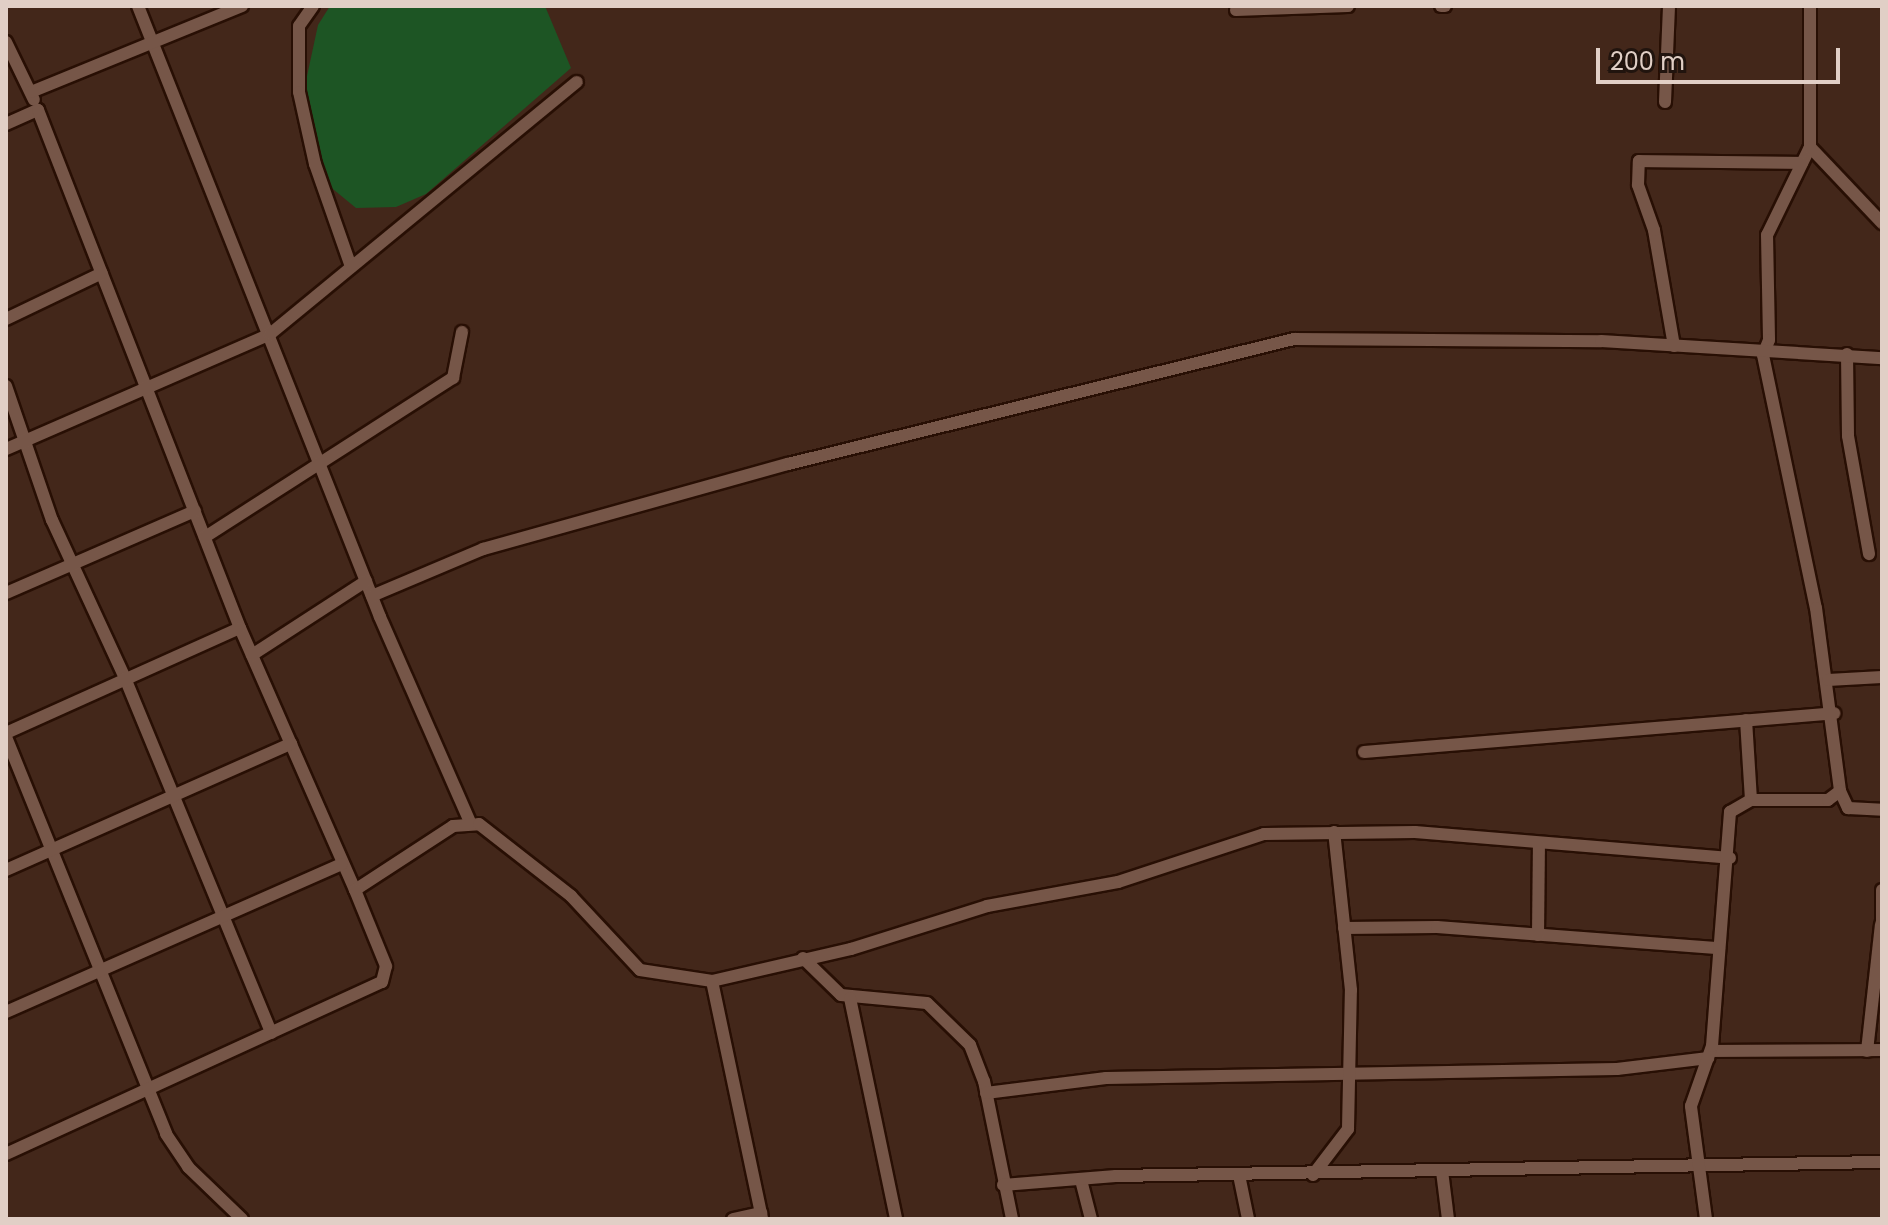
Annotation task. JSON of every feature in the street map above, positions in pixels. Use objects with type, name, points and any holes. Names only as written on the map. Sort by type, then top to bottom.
[{"type":"street","points":[[138,6],[372,596],[470,822]]},
{"type":"street","points":[[31,92],[242,6]]},
{"type":"street","points":[[313,6],[299,26],[299,92],[315,164],[351,267]]},
{"type":"street","points":[[1236,10],[1348,6]]},
{"type":"street","points":[[1665,102],[1669,6]]},
{"type":"street","points":[[1810,6],[1810,147],[1767,235],[1769,340],[1763,355],[1834,713],[1840,791],[1851,810],[1882,810]]},
{"type":"street","points":[[6,42],[31,92],[240,628],[386,966],[385,980],[6,1154]]},
{"type":"street","points":[[6,449],[26,444],[270,334],[577,82]]},
{"type":"street","points":[[6,124],[38,110]]},
{"type":"street","points":[[1810,147],[1882,223]]},
{"type":"street","points":[[1674,346],[1651,220],[1638,185],[1639,161],[1802,163]]},
{"type":"street","points":[[6,319],[102,273]]},
{"type":"street","points":[[205,537],[453,378],[462,332]]},
{"type":"street","points":[[372,596],[483,549],[788,464],[1284,340],[1466,337],[1674,346],[1763,355],[1847,354],[1882,358]]},
{"type":"street","points":[[1847,354],[1848,436],[1869,554]]},
{"type":"street","points":[[6,386],[71,565],[125,678],[220,917],[271,1033]]},
{"type":"street","points":[[6,593],[195,511]]},
{"type":"street","points":[[252,655],[366,581]]},
{"type":"street","points":[[240,628],[6,735],[50,851],[178,1154],[242,1219]]},
{"type":"street","points":[[1828,680],[1882,677]]},
{"type":"street","points":[[1364,752],[1834,713]]},
{"type":"street","points":[[1746,720],[1751,800]]},
{"type":"street","points":[[6,870],[291,744]]},
{"type":"street","points":[[1706,1219],[1691,1106],[1710,1054],[1730,858],[1730,812],[1751,800],[1828,800],[1840,791]]},
{"type":"street","points":[[355,890],[446,829],[470,822],[494,833],[571,896],[640,970],[712,981],[987,906],[1118,882],[1264,834],[1415,832],[1539,845],[1730,858]]},
{"type":"street","points":[[1313,1175],[1348,1129],[1351,990],[1334,832]]},
{"type":"street","points":[[1538,935],[1539,845]]},
{"type":"street","points":[[6,1012],[342,864]]},
{"type":"street","points":[[1867,1051],[1882,925],[1882,890]]},
{"type":"street","points":[[1344,928],[1538,935],[1719,948]]},
{"type":"street","points":[[803,958],[832,989],[850,998],[927,1003],[970,1045],[986,1093],[1012,1219]]},
{"type":"street","points":[[712,981],[761,1216],[733,1219]]},
{"type":"street","points":[[850,998],[896,1219]]},
{"type":"street","points":[[986,1093],[1106,1078],[1617,1069],[1710,1054],[1882,1050]]},
{"type":"street","points":[[1003,1185],[1239,1175],[1882,1162]]},
{"type":"street","points":[[1442,1171],[1448,1219]]},
{"type":"street","points":[[1239,1175],[1248,1219]]},
{"type":"street","points":[[1081,1180],[1091,1219]]},
{"type":"green space","points":[[330,6],[545,6],[571,68],[426,194],[396,207],[356,208],[328,185],[304,90],[318,25]]}]
